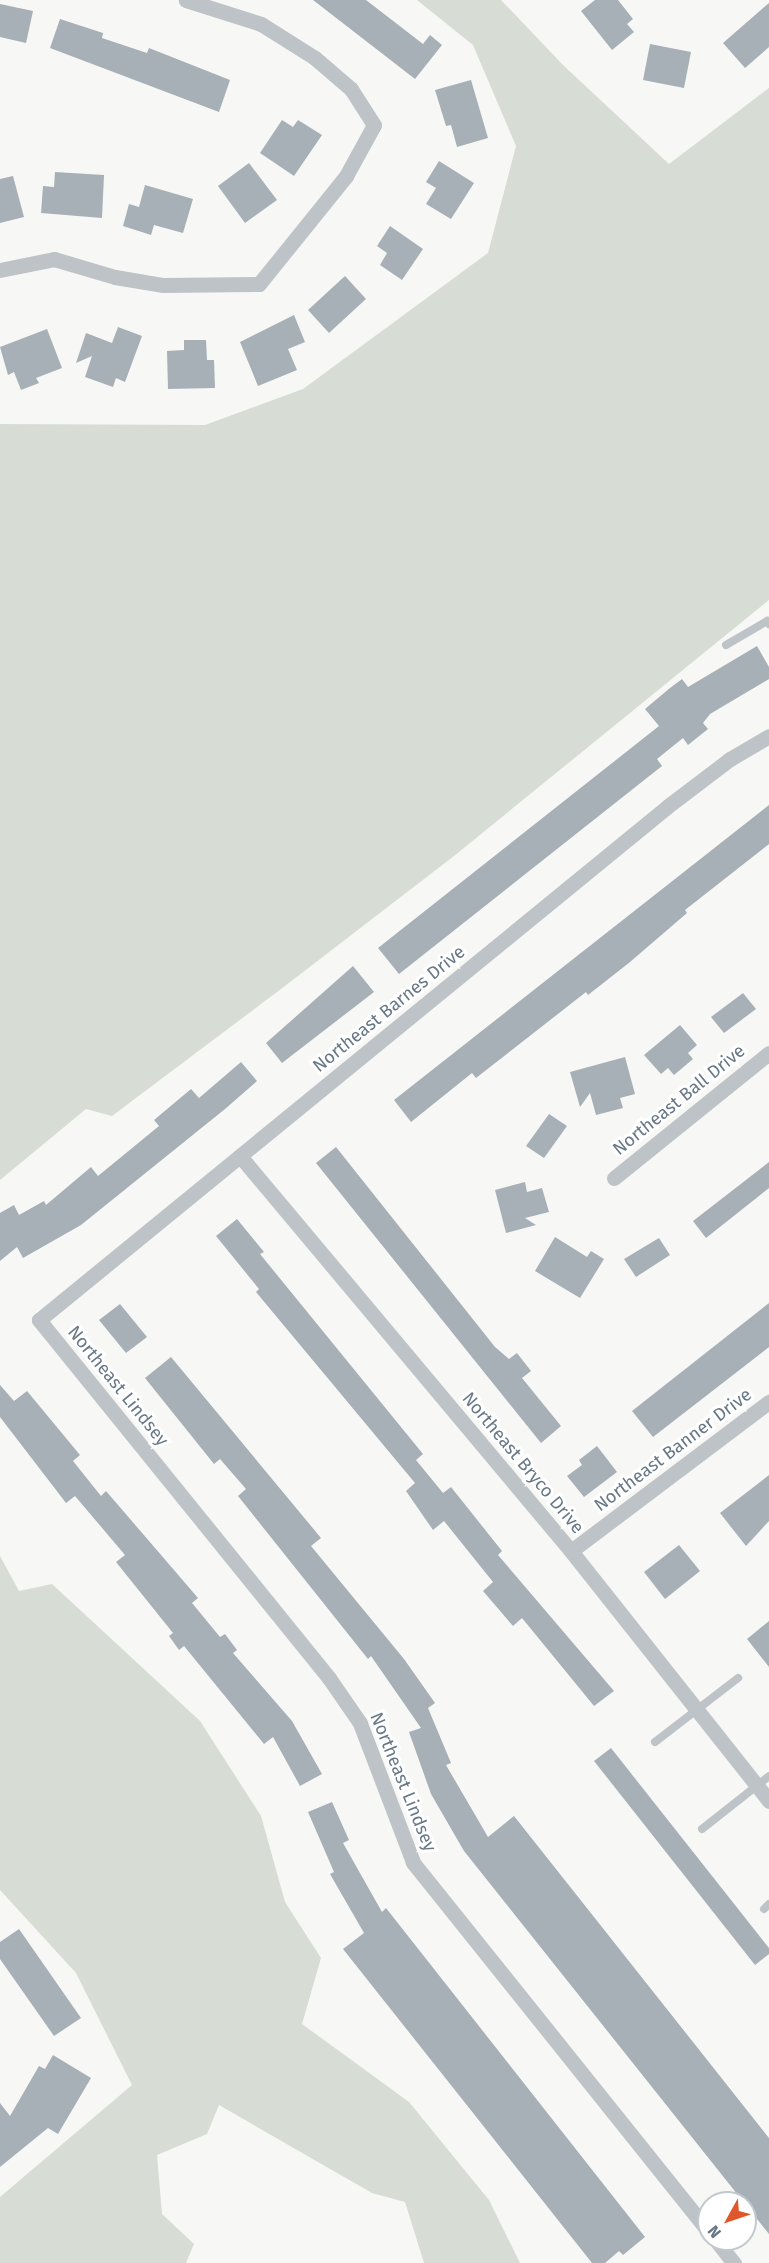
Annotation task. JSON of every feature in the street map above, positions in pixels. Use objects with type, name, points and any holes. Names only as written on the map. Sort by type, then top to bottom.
[{"type":"street","points":[[0,270],[54,259],[115,277],[163,285],[260,284],[346,176],[374,125],[351,89],[315,58],[261,24],[186,0]]},
{"type":"street","name":"Northeast Barnes Drive","points":[[39,1320],[668,806],[730,759],[769,736]]},
{"type":"street","name":"Northeast Ball Drive","points":[[614,1178],[769,1053]]},
{"type":"street","name":"Northeast Bryco Drive","points":[[240,1156],[571,1551],[696,1710],[763,1781],[769,1802]]},
{"type":"street","name":"Northeast Lindsey","points":[[39,1320],[329,1678],[360,1723],[413,1862],[697,2217]]},
{"type":"street","name":"Northeast Banner Drive","points":[[571,1551],[769,1402]]},
{"type":"street","points":[[724,2251],[734,2263]]},
{"type":"lane","points":[[726,645],[768,621]]},
{"type":"lane","points":[[655,1742],[738,1678]]},
{"type":"lane","points":[[702,1828],[763,1781]]},
{"type":"shaded area","points":[[417,0],[501,0],[564,66],[669,164],[769,88],[769,600],[454,856],[281,989],[112,1116],[86,1109],[0,1180],[0,424],[205,425],[303,389],[488,253],[516,146],[473,45]]},
{"type":"shaded area","points":[[0,1556],[19,1591],[52,1584],[200,1721],[261,1816],[285,1902],[321,1958],[302,2024],[409,2102],[489,2200],[520,2263],[424,2263],[405,2202],[372,2193],[219,2105],[207,2134],[157,2155],[162,2214],[194,2244],[186,2263],[0,2263],[0,2197],[132,2085],[76,1973],[0,1890]]},
{"type":"building","points":[[313,0],[366,0],[423,44],[430,35],[442,45],[415,79]]},
{"type":"building","points":[[595,0],[618,0],[633,19],[627,24],[634,32],[612,50],[581,11]]},
{"type":"building","points":[[769,3],[769,47],[745,68],[723,43]]},
{"type":"building","points":[[0,4],[33,11],[26,43],[0,37]]},
{"type":"building","points":[[60,19],[103,33],[102,38],[147,53],[149,48],[230,80],[219,112],[50,48]]},
{"type":"building","points":[[650,44],[691,52],[684,88],[643,80]]},
{"type":"building","points":[[471,80],[488,138],[457,147],[451,125],[446,126],[435,90]]},
{"type":"building","points":[[282,120],[293,127],[298,120],[322,135],[294,176],[260,153]]},
{"type":"building","points":[[439,161],[474,183],[451,219],[426,204],[436,188],[426,182]]},
{"type":"building","points":[[249,163],[277,200],[245,223],[218,186]]},
{"type":"building","points":[[55,172],[104,175],[102,218],[41,213],[43,186],[54,187]]},
{"type":"building","points":[[13,176],[24,217],[0,223],[0,179]]},
{"type":"building","points":[[145,185],[193,199],[183,233],[154,225],[151,235],[123,226],[129,204],[139,207]]},
{"type":"building","points":[[390,226],[423,249],[402,280],[380,265],[387,253],[377,246]]},
{"type":"building","points":[[345,276],[366,299],[329,333],[308,310]]},
{"type":"building","points":[[294,315],[305,342],[288,349],[297,370],[258,386],[240,342]]},
{"type":"building","points":[[118,327],[142,336],[125,382],[116,378],[113,387],[85,377],[92,356],[76,363],[86,333],[112,343]]},
{"type":"building","points":[[47,329],[62,368],[36,378],[39,383],[21,390],[14,372],[8,375],[0,347]]},
{"type":"building","points":[[184,340],[206,340],[207,360],[214,360],[215,388],[168,389],[167,351],[184,350]]},
{"type":"building","points":[[757,646],[769,667],[769,679],[710,714],[703,723],[708,729],[688,745],[683,738],[657,759],[662,766],[399,974],[378,948],[659,726],[645,709],[670,688],[682,679],[688,687]]},
{"type":"building","points":[[769,805],[769,844],[685,910],[687,913],[588,995],[586,992],[476,1078],[472,1073],[411,1122],[394,1100]]},
{"type":"building","points":[[353,966],[374,992],[282,1063],[266,1043]]},
{"type":"building","points":[[743,993],[756,1009],[724,1033],[711,1017]]},
{"type":"building","points":[[680,1025],[697,1045],[688,1053],[693,1059],[674,1075],[668,1068],[661,1074],[644,1055]]},
{"type":"building","points":[[625,1057],[635,1094],[620,1098],[623,1108],[596,1115],[590,1093],[580,1107],[570,1072]]},
{"type":"building","points":[[241,1062],[257,1081],[225,1109],[81,1225],[23,1258],[17,1247],[0,1261],[0,1213],[14,1205],[19,1215],[44,1201],[46,1205],[91,1167],[98,1176],[159,1126],[154,1120],[191,1089],[199,1098]]},
{"type":"building","points":[[549,1114],[567,1126],[544,1158],[526,1146]]},
{"type":"building","points":[[336,1147],[495,1347],[509,1359],[517,1353],[531,1371],[522,1378],[561,1426],[541,1443],[316,1163]]},
{"type":"building","points":[[769,1162],[769,1188],[706,1238],[693,1221]]},
{"type":"building","points":[[525,1182],[527,1192],[542,1188],[549,1212],[525,1218],[536,1225],[506,1233],[495,1190]]},
{"type":"building","points":[[237,1219],[264,1252],[260,1254],[423,1454],[416,1460],[443,1493],[451,1487],[502,1551],[498,1555],[614,1691],[594,1706],[522,1618],[513,1626],[483,1591],[493,1582],[444,1521],[433,1530],[406,1491],[415,1483],[256,1292],[259,1289],[216,1236]]},
{"type":"building","points":[[555,1237],[587,1257],[591,1251],[604,1259],[580,1298],[535,1271]]},
{"type":"building","points":[[659,1238],[670,1255],[636,1277],[624,1259]]},
{"type":"building","points":[[769,1303],[769,1347],[653,1437],[632,1411]]},
{"type":"building","points":[[120,1304],[147,1337],[126,1353],[99,1320]]},
{"type":"building","points":[[171,1357],[321,1538],[311,1546],[404,1659],[435,1703],[428,1708],[451,1763],[446,1765],[488,1837],[514,1816],[769,2138],[769,2234],[757,2219],[757,2191],[735,2191],[464,1851],[431,1794],[409,1732],[421,1728],[371,1656],[368,1659],[238,1496],[246,1489],[220,1459],[214,1464],[145,1378]]},
{"type":"building","points":[[0,1385],[14,1401],[27,1391],[80,1455],[73,1461],[101,1496],[106,1491],[198,1598],[192,1603],[220,1637],[225,1634],[237,1650],[233,1653],[292,1721],[322,1774],[300,1786],[273,1737],[264,1744],[184,1646],[179,1650],[169,1636],[173,1633],[116,1562],[125,1555],[75,1496],[66,1503],[0,1417]]},
{"type":"building","points":[[597,1446],[617,1472],[584,1497],[567,1476],[582,1465],[579,1460]]},
{"type":"building","points":[[769,1475],[769,1521],[746,1546],[720,1513]]},
{"type":"building","points":[[679,1545],[700,1571],[665,1599],[644,1572]]},
{"type":"building","points":[[769,1621],[769,1667],[747,1639]]},
{"type":"building","points":[[611,1748],[769,1948],[769,1954],[755,1965],[594,1761]]},
{"type":"building","points":[[332,1802],[349,1840],[343,1843],[382,1912],[386,1908],[645,2237],[623,2255],[619,2251],[605,2263],[592,2263],[343,1949],[364,1933],[330,1874],[334,1872],[308,1812]]},
{"type":"building","points":[[19,1929],[81,2018],[54,2036],[0,1959],[0,1942]]},
{"type":"building","points":[[53,2055],[91,2078],[58,2134],[48,2128],[0,2167],[0,2103],[10,2116],[39,2066],[45,2069]]}]
